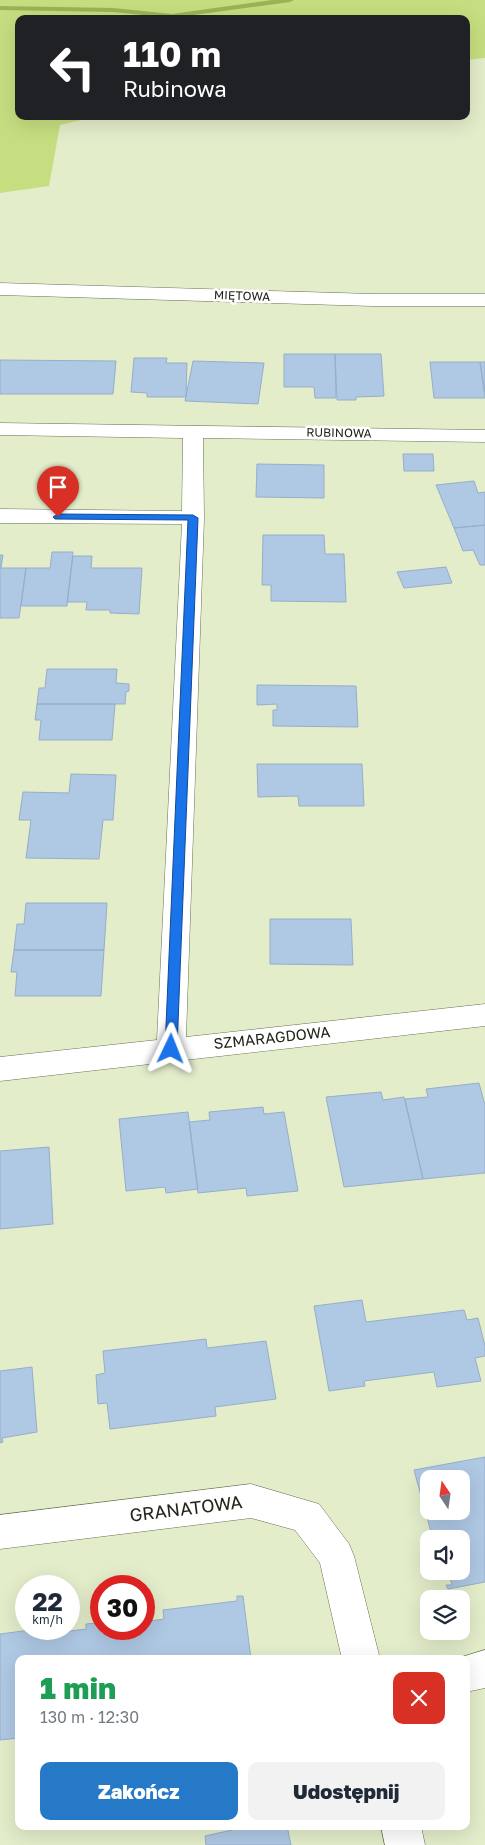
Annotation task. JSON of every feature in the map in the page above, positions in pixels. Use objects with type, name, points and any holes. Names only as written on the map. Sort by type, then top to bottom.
[{"type":"street","name":"MIĘTOWA","points":[[0,289],[373,300],[485,300]]},
{"type":"street","name":"RUBINOWA","points":[[0,429],[485,436]]},
{"type":"street","points":[[171,1049],[193,518],[193,431]]},
{"type":"street","points":[[0,516],[193,518]]},
{"type":"street","name":"SZMARAGDOWA","points":[[0,1069],[485,1015]]},
{"type":"street","name":"GRANATOWA","points":[[0,1532],[251,1501],[306,1516],[336,1556],[360,1655]]},
{"type":"street","points":[[470,1672],[485,1669]]},
{"type":"street","points":[[402,1830],[405,1845]]},
{"type":"green space","points":[[0,0],[485,0],[485,58],[470,60],[470,15],[15,15],[15,120],[81,120],[60,125],[49,186],[0,193]]},
{"type":"building","points":[[284,354],[335,354],[336,398],[315,398],[314,387],[284,387]]},
{"type":"building","points":[[335,354],[381,354],[384,396],[356,397],[356,400],[337,400]]},
{"type":"building","points":[[134,358],[167,358],[166,363],[187,363],[186,397],[147,397],[147,393],[131,392]]},
{"type":"building","points":[[0,360],[116,361],[113,394],[0,394]]},
{"type":"building","points":[[193,361],[264,363],[258,404],[185,401]]},
{"type":"building","points":[[430,362],[480,362],[485,398],[434,398]]},
{"type":"building","points":[[480,362],[485,362],[485,393]]},
{"type":"building","points":[[403,454],[433,454],[434,471],[404,471]]},
{"type":"building","points":[[257,464],[324,465],[324,498],[256,497]]},
{"type":"building","points":[[474,481],[478,493],[485,492],[485,525],[454,528],[436,485]]},
{"type":"building","points":[[485,525],[485,565],[480,565],[473,550],[463,551],[454,528]]},
{"type":"building","points":[[263,535],[324,535],[325,554],[344,554],[346,602],[271,601],[271,585],[262,585]]},
{"type":"building","points":[[52,552],[73,552],[67,606],[21,606],[26,568],[50,568]]},
{"type":"building","points":[[0,555],[3,555],[1,568],[26,568],[19,618],[0,618]]},
{"type":"building","points":[[73,556],[92,556],[91,568],[142,568],[139,614],[110,613],[110,610],[86,610],[87,602],[67,602]]},
{"type":"building","points":[[446,567],[452,583],[404,588],[397,572]]},
{"type":"building","points":[[47,669],[117,669],[116,683],[129,684],[125,704],[37,704],[39,688],[45,688]]},
{"type":"building","points":[[257,685],[356,686],[358,727],[273,726],[273,710],[277,710],[277,704],[257,705]]},
{"type":"building","points":[[37,704],[115,704],[112,740],[39,740],[41,720],[35,720]]},
{"type":"building","points":[[257,764],[362,764],[364,806],[299,806],[298,796],[258,797]]},
{"type":"building","points":[[71,774],[116,775],[113,820],[103,820],[99,859],[26,858],[31,820],[19,820],[23,792],[69,793]]},
{"type":"building","points":[[26,903],[107,903],[104,950],[14,950],[17,924],[24,924]]},
{"type":"building","points":[[270,919],[351,919],[353,965],[270,964]]},
{"type":"building","points":[[14,950],[104,950],[101,996],[15,996],[17,972],[11,972]]},
{"type":"building","points":[[479,1083],[485,1105],[485,1173],[423,1179],[405,1099],[428,1097],[426,1089]]},
{"type":"building","points":[[381,1092],[383,1100],[404,1097],[423,1179],[344,1187],[326,1097]]},
{"type":"building","points":[[263,1107],[264,1114],[284,1112],[298,1191],[247,1196],[246,1188],[198,1193],[189,1122],[210,1120],[209,1112]]},
{"type":"building","points":[[188,1112],[198,1189],[166,1193],[165,1187],[126,1191],[119,1119]]},
{"type":"building","points":[[49,1147],[53,1224],[0,1229],[0,1151]]},
{"type":"building","points":[[362,1300],[366,1322],[464,1310],[467,1320],[478,1318],[485,1346],[485,1356],[475,1358],[481,1381],[437,1387],[434,1372],[364,1381],[365,1386],[329,1391],[314,1306]]},
{"type":"building","points":[[206,1339],[207,1348],[266,1341],[276,1399],[215,1407],[216,1416],[110,1429],[107,1403],[98,1404],[96,1375],[105,1373],[103,1351]]},
{"type":"building","points":[[32,1367],[37,1432],[2,1438],[3,1442],[0,1443],[0,1371]]},
{"type":"building","points":[[485,1457],[485,1582],[448,1589],[446,1585],[452,1585],[451,1580],[470,1580],[470,1530],[430,1530],[428,1520],[470,1520],[470,1470],[420,1470],[420,1492],[414,1470]]},
{"type":"building","points":[[237,1596],[243,1596],[250,1655],[15,1655],[15,1738],[0,1740],[0,1634],[15,1632],[15,1640],[80,1640],[80,1630],[86,1629],[86,1624],[90,1624],[90,1640],[155,1640],[155,1620],[164,1619],[163,1610],[237,1601]]},
{"type":"building","points":[[232,1830],[288,1830],[291,1845],[206,1845],[205,1836]]},
{"type":"waterway","points":[[179,15],[290,0]]},
{"type":"waterway","points":[[0,8],[113,10],[150,15]]},
{"type":"route","points":[[58,517],[193,518],[171,1049]]}]
